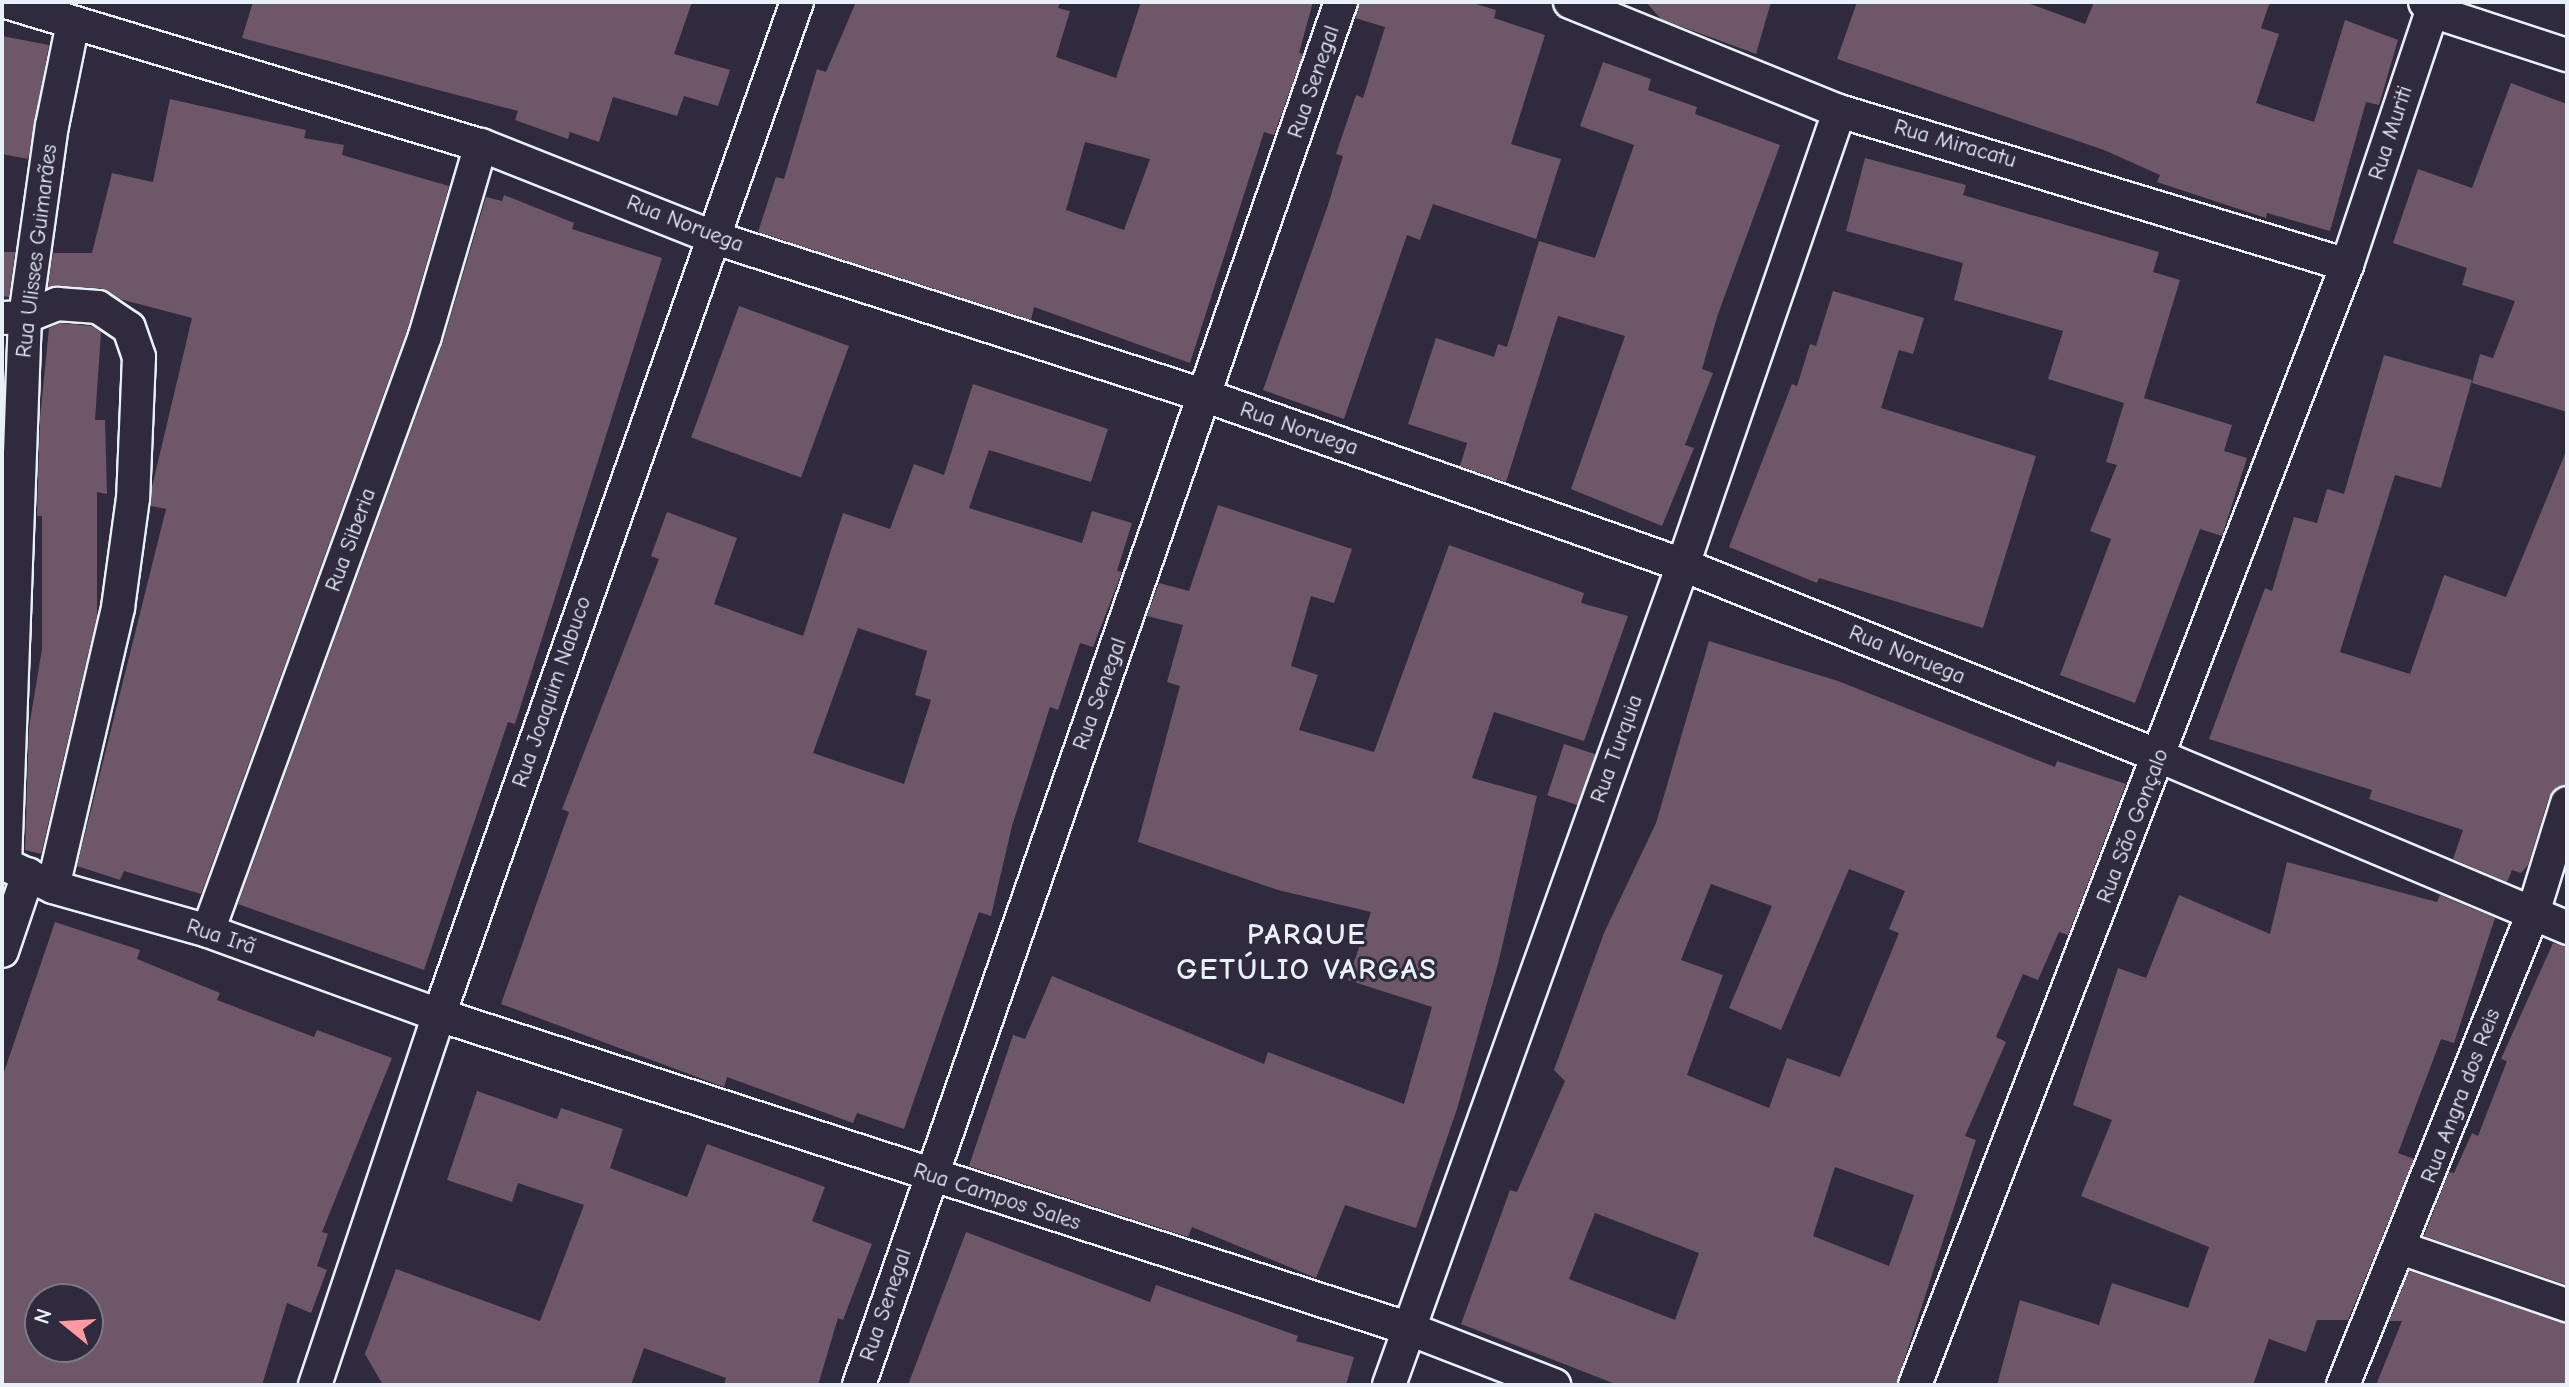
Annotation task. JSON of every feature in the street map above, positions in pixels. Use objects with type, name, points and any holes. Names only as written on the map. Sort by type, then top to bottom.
[{"type":"street","name":"Rua Noruega","points":[[6,2],[481,145],[712,237],[1206,396],[1683,565],[2161,757],[2567,928]]},
{"type":"street","name":"Rua Joaquim Nabuco","points":[[315,1385],[439,1015],[797,2]]},
{"type":"street","name":"Rua Senegal","points":[[859,1385],[1341,2]]},
{"type":"street","name":"Rua Miracatu","points":[[1570,2],[1839,111],[2347,265]]},
{"type":"street","points":[[2428,6],[2567,55]]},
{"type":"street","name":"Rua Muriti","points":[[2347,265],[2428,6]]},
{"type":"street","name":"Rua Ulisses Guimarães","points":[[22,872],[14,318],[73,23]]},
{"type":"street","name":"Rua Turquia","points":[[1389,1385],[1683,565],[1839,111]]},
{"type":"street","name":"Rua Siberia","points":[[208,931],[425,336],[481,145]]},
{"type":"street","name":"Rua São Gonçalo","points":[[1915,1385],[2161,757],[2347,265]]},
{"type":"street","points":[[2,951],[22,872],[118,608],[133,498],[139,357],[129,328],[98,307],[79,303],[57,304],[14,318]]},
{"type":"street","name":"Rua Angra dos Reis","points":[[2343,1385],[2401,1248],[2533,913],[2567,803]]},
{"type":"street","name":"Rua Irã","points":[[22,872],[208,931],[439,1015]]},
{"type":"street","name":"Rua Campos Sales","points":[[439,1015],[1407,1328],[1554,1385]]},
{"type":"street","points":[[2401,1248],[2567,1305]]},
{"type":"building","points":[[253,2],[692,2],[674,54],[730,70],[718,106],[684,96],[677,116],[613,97],[599,142],[570,132],[568,139],[515,120],[518,111],[242,38]]},
{"type":"building","points":[[856,2],[1060,2],[1058,8],[1070,11],[1056,57],[1116,78],[1141,2],[1313,2],[1299,53],[1303,54],[1274,135],[1264,132],[1190,363],[1034,307],[1031,320],[758,232],[776,177],[784,179],[817,69],[826,72]],"holes":[[[1085,142],[1150,159],[1124,230],[1066,210]]]},
{"type":"building","points":[[1360,2],[1469,2],[1496,10],[1494,18],[1545,35],[1511,144],[1561,159],[1536,239],[1433,204],[1420,240],[1407,235],[1344,419],[1263,390],[1328,205],[1343,156],[1336,154],[1356,95],[1363,98],[1385,27],[1355,18]]},
{"type":"building","points":[[1646,2],[1771,2],[1756,54],[1661,19]]},
{"type":"building","points":[[1857,2],[2025,2],[2085,24],[2094,2],[2270,2],[2261,28],[2279,34],[2256,103],[2314,122],[2345,20],[2398,40],[2379,105],[2366,102],[2330,231],[2267,213],[2266,218],[2157,182],[2160,175],[2104,150],[1837,59]]},
{"type":"building","points":[[2,36],[49,45],[28,159],[2,154]]},
{"type":"building","points":[[1603,62],[1651,79],[1648,90],[1697,107],[1695,114],[1780,145],[1718,314],[1702,369],[1713,373],[1685,445],[1694,448],[1662,526],[1571,489],[1625,336],[1558,316],[1506,482],[1460,466],[1467,443],[1408,424],[1436,338],[1494,357],[1498,344],[1507,347],[1539,241],[1595,258],[1634,145],[1580,126]]},
{"type":"building","points":[[2511,83],[2567,104],[2567,412],[2472,383],[2480,354],[2493,358],[2515,301],[2462,285],[2467,268],[2393,243],[2418,169],[2472,188]]},
{"type":"building","points":[[170,99],[306,130],[304,138],[344,145],[342,155],[449,186],[407,330],[201,894],[124,871],[120,880],[77,866],[166,509],[151,506],[152,487],[192,318],[120,299],[100,288],[48,287],[53,253],[92,253],[112,173],[153,182]]},
{"type":"building","points":[[1865,158],[1966,185],[1963,195],[2159,252],[2153,272],[2180,280],[2144,398],[2232,425],[2224,451],[2247,458],[2222,536],[2200,529],[2135,703],[2060,675],[2111,539],[2090,531],[2117,465],[2106,462],[2124,403],[2048,379],[2063,331],[1954,300],[1963,263],[1846,231]]},
{"type":"building","points":[[504,195],[574,223],[572,229],[662,258],[515,724],[508,722],[424,970],[238,904],[443,342],[486,197],[502,201]]},
{"type":"building","points":[[2,252],[15,252],[9,297],[2,296]]},
{"type":"building","points":[[1833,291],[1924,318],[1913,354],[1899,350],[1881,408],[2036,456],[1983,628],[1819,578],[1817,583],[1729,547],[1792,384],[1797,386],[1810,344],[1816,346]]},
{"type":"building","points":[[739,306],[849,346],[801,478],[691,438]]},
{"type":"building","points":[[60,323],[92,326],[101,332],[95,420],[105,420],[107,494],[97,492],[97,616],[41,854],[25,850],[29,727],[42,649],[42,516],[37,516],[40,418],[49,328]]},
{"type":"building","points":[[2384,355],[2472,380],[2441,488],[2395,475],[2340,652],[2410,674],[2444,575],[2506,597],[2567,449],[2567,785],[2549,797],[2528,865],[2521,873],[2512,870],[2507,882],[2453,859],[2463,830],[2369,799],[2372,790],[2209,739],[2265,588],[2272,591],[2294,517],[2317,523],[2327,489],[2344,494]]},
{"type":"building","points":[[973,384],[1108,429],[1091,482],[989,450],[969,508],[1082,543],[1092,511],[1132,523],[1117,571],[1122,572],[1093,647],[1080,643],[1058,710],[1050,707],[1012,826],[991,916],[979,912],[904,1129],[857,1113],[853,1123],[727,1077],[724,1087],[501,1004],[569,812],[562,809],[659,559],[651,556],[667,512],[737,538],[714,604],[803,636],[843,513],[890,529],[914,464],[944,475]],"holes":[[[858,628],[927,651],[915,695],[931,700],[904,784],[813,753]]]},
{"type":"building","points":[[1218,505],[1352,549],[1334,603],[1311,596],[1291,666],[1318,675],[1299,730],[1374,752],[1449,545],[1584,593],[1581,603],[1628,616],[1584,741],[1494,712],[1472,778],[1537,796],[1498,964],[1457,1109],[1416,1228],[1345,1205],[1316,1278],[1192,1227],[1188,1237],[969,1166],[1013,1035],[1025,1039],[1052,976],[1264,1064],[1268,1052],[1404,1104],[1432,1007],[1348,980],[1371,912],[1278,890],[1138,842],[1180,686],[1167,682],[1183,625],[1147,616],[1159,583],[1189,591]]},
{"type":"building","points":[[1709,641],[1838,681],[2055,767],[2057,761],[2126,784],[2068,935],[2059,932],[2038,980],[2023,974],[1996,1037],[2006,1042],[1965,1136],[1976,1140],[1896,1385],[1618,1385],[1461,1324],[1510,1190],[1517,1192],[1565,1081],[1554,1070],[1604,933],[1656,823]],"holes":[[[1849,869],[1905,891],[1889,929],[1899,933],[1840,1077],[1787,1058],[1769,1108],[1687,1075],[1723,975],[1681,960],[1711,884],[1772,906],[1729,1008],[1781,1030]],[[1835,1167],[1914,1195],[1889,1266],[1813,1236]],[[1595,1213],[1699,1253],[1675,1320],[1569,1279]]]},
{"type":"building","points":[[1564,744],[1595,754],[1579,806],[1547,795]]},
{"type":"building","points":[[2287,862],[2437,902],[2440,895],[2495,918],[2454,1043],[2441,1039],[2398,1153],[2414,1159],[2348,1320],[2317,1320],[2306,1352],[2269,1339],[2253,1385],[1997,1385],[2020,1300],[2099,1325],[2112,1283],[2188,1308],[2209,1247],[2081,1196],[2112,1120],[2073,1105],[2118,968],[2146,978],[2179,895],[2270,934]]},
{"type":"building","points":[[55,922],[140,950],[137,959],[220,993],[217,1000],[314,1037],[317,1030],[392,1058],[322,1232],[328,1234],[317,1266],[327,1270],[311,1313],[287,1303],[262,1385],[2,1385],[2,1078]]},
{"type":"building","points":[[2553,943],[2567,947],[2567,1285],[2424,1236],[2449,1172],[2454,1173],[2472,1133],[2478,1136],[2507,1061],[2501,1059]]},
{"type":"building","points":[[477,1091],[557,1119],[561,1108],[623,1129],[610,1168],[687,1197],[707,1144],[825,1187],[812,1221],[872,1244],[843,1320],[838,1318],[818,1385],[724,1385],[726,1378],[644,1348],[631,1385],[383,1385],[365,1354],[396,1269],[540,1321],[584,1205],[518,1183],[512,1202],[447,1180]]},
{"type":"building","points":[[966,1232],[1150,1302],[1156,1285],[1298,1336],[1296,1341],[1354,1357],[1346,1385],[908,1385]]},
{"type":"building","points":[[2409,1271],[2567,1324],[2567,1385],[2376,1385],[2402,1321],[2389,1321]]},
{"type":"district","name":"PARQUE GETÚLIO VARGAS","points":[[1307,952]]}]
